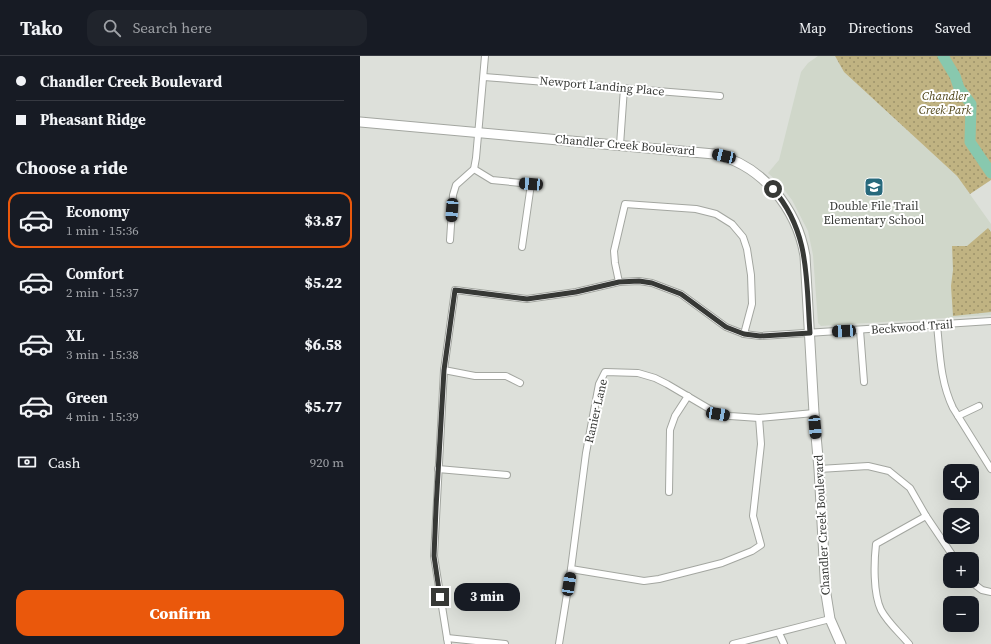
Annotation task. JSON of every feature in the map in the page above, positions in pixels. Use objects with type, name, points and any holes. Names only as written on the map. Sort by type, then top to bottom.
[{"type":"street","points":[[450,240],[453,195],[456,185],[474,169],[479,133],[485,56]]},
{"type":"street","name":"Newport Landing Place","points":[[484,77],[720,96]]},
{"type":"street","points":[[620,144],[624,88]]},
{"type":"street","name":"Chandler Creek Boulevard","points":[[360,122],[702,152],[724,156],[744,166],[773,189],[796,224],[806,265],[825,583],[830,619],[841,644]]},
{"type":"street","points":[[474,169],[492,180],[531,184],[522,247]]},
{"type":"street","points":[[619,282],[614,251],[625,204],[696,209],[716,214],[732,224],[743,237],[747,249],[751,275],[752,304],[744,334]]},
{"type":"street","name":"Beckwood Trail","points":[[444,370],[455,290],[527,299],[576,292],[619,282],[639,281],[652,283],[681,294],[726,327],[744,334],[760,336],[991,321]]},
{"type":"street","points":[[937,325],[941,370],[948,399],[991,469]]},
{"type":"street","points":[[860,330],[864,382]]},
{"type":"street","points":[[505,644],[448,641],[434,556],[444,370],[475,376],[506,376],[520,384]]},
{"type":"street","name":"Ranier Lane","points":[[559,644],[571,569],[586,453],[599,384],[605,372],[638,373],[655,378],[718,414],[759,418],[814,414]]},
{"type":"street","points":[[669,492],[670,430],[676,416],[688,396]]},
{"type":"street","points":[[958,416],[979,406]]},
{"type":"street","points":[[571,569],[644,581],[659,579],[722,563],[752,551],[761,545],[753,516],[761,444],[759,418]]},
{"type":"street","points":[[819,469],[868,466],[889,471],[910,488],[926,516],[950,552]]},
{"type":"street","points":[[438,469],[507,475]]},
{"type":"street","points":[[909,644],[889,622],[881,609],[876,590],[874,564],[876,544],[926,516]]},
{"type":"street","points":[[979,588],[991,592]]},
{"type":"street","points":[[733,644],[830,619]]},
{"type":"street","points":[[779,633],[784,644]]},
{"type":"shaded area","name":"Double File Trail Elementary School","points":[[818,56],[835,56],[844,72],[957,176],[991,224],[991,315],[821,326],[818,323],[813,255],[808,231],[792,200],[779,183],[768,173],[779,160],[801,72],[808,63]]},
{"type":"green space","name":"Chandler Creek Park","points":[[835,56],[991,56],[991,180],[970,194],[957,176],[844,72]]},
{"type":"green space","points":[[988,228],[991,232],[991,312],[953,316],[951,286],[953,270],[952,246],[967,246]]},
{"type":"waterway","points":[[943,56],[955,76],[959,88],[971,104],[970,142],[991,173]]},
{"type":"place","name":"Double File Trail Elementary School","points":[[874,187]]},
{"type":"route","points":[[440,597],[434,556],[436,508],[444,370],[455,290],[527,299],[576,292],[619,282],[639,281],[652,283],[681,294],[726,327],[744,334],[760,336],[810,333],[806,265],[802,244],[796,224],[773,189]]}]
